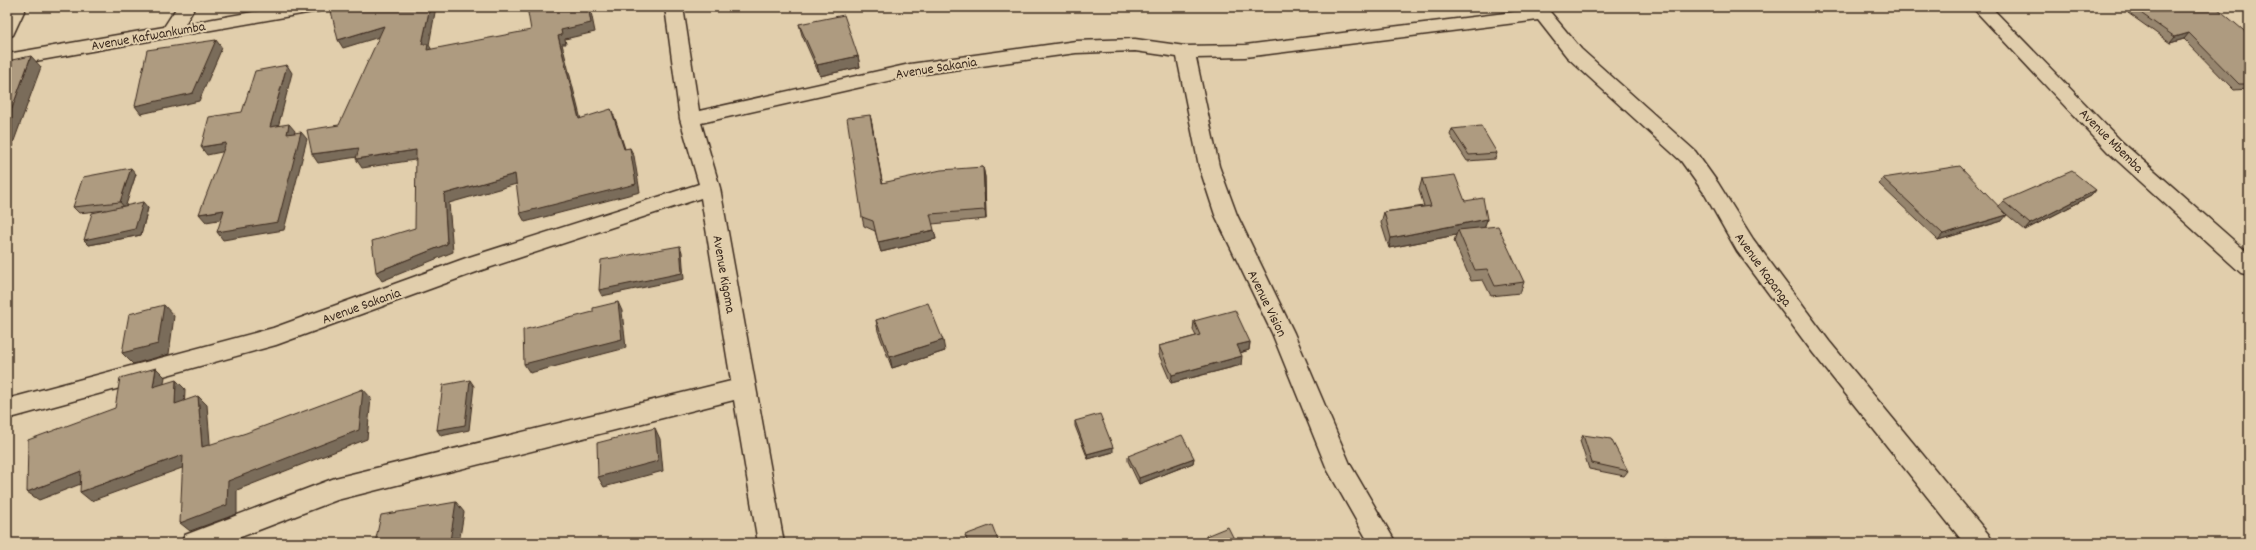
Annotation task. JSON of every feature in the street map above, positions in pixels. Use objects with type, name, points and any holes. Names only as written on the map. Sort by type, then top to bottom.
[{"type":"street","points":[[7,31],[17,7]]},
{"type":"street","points":[[171,31],[186,7]]},
{"type":"street","name":"Avenue Kafwankumba","points":[[7,60],[313,7]]},
{"type":"street","name":"Avenue Kigoma","points":[[674,7],[690,119],[710,188],[771,543]]},
{"type":"street","name":"Avenue Mbemba","points":[[1981,7],[2115,147],[2249,267]]},
{"type":"street","name":"Avenue Sakania","points":[[690,119],[910,70],[1019,54],[1076,47],[1136,45],[1185,52],[1245,51],[1540,11]]},
{"type":"street","name":"Avenue Kapanga","points":[[1540,11],[1574,53],[1688,156],[1711,188],[1745,245],[1807,328],[1914,464],[1980,543]]},
{"type":"street","name":"Avenue Vision","points":[[1185,52],[1210,166],[1226,215],[1251,270],[1283,333],[1340,469],[1383,543]]},
{"type":"street","name":"Avenue Sakania","points":[[7,409],[276,336],[474,264],[710,188]]},
{"type":"street","points":[[194,543],[230,531],[335,489],[744,388]]},
{"type":"building","points":[[330,7],[430,7],[422,44],[428,44],[427,50],[531,30],[527,7],[588,7],[591,23],[561,30],[562,35],[558,36],[579,119],[611,109],[624,149],[630,148],[636,184],[520,213],[515,174],[444,194],[447,244],[376,272],[372,241],[415,228],[416,150],[356,159],[359,148],[312,154],[307,130],[339,125],[384,26],[338,40]]},
{"type":"building","points":[[2132,7],[2216,7],[2249,35],[2249,84],[2239,84],[2189,33],[2175,37]]},
{"type":"building","points":[[844,15],[858,56],[817,65],[799,24]]},
{"type":"building","points":[[216,40],[193,93],[135,106],[147,50]]},
{"type":"building","points":[[31,56],[7,122],[7,61]]},
{"type":"building","points":[[287,65],[270,127],[289,124],[287,134],[301,132],[278,222],[217,232],[224,210],[199,214],[226,143],[201,147],[209,117],[242,112],[255,71]]},
{"type":"building","points":[[870,115],[882,183],[941,170],[983,167],[985,210],[930,214],[934,230],[878,242],[873,221],[862,217],[847,118]]},
{"type":"building","points":[[1481,126],[1497,153],[1469,155],[1452,129]]},
{"type":"building","points":[[1960,166],[2007,215],[1943,234],[1883,178]]},
{"type":"building","points":[[131,168],[120,202],[73,207],[83,177]]},
{"type":"building","points":[[2072,171],[2096,190],[2030,224],[2003,201]]},
{"type":"building","points":[[1455,175],[1465,201],[1483,198],[1487,219],[1391,238],[1384,212],[1431,206],[1422,179]]},
{"type":"building","points":[[143,202],[135,229],[84,240],[92,213]]},
{"type":"building","points":[[1498,226],[1524,282],[1495,286],[1487,269],[1475,270],[1458,230]]},
{"type":"building","points":[[680,246],[682,273],[599,290],[601,260]]},
{"type":"building","points":[[618,302],[622,339],[524,364],[523,330],[593,312],[593,308]]},
{"type":"building","points":[[928,303],[943,340],[890,357],[876,320]]},
{"type":"building","points":[[164,305],[158,344],[122,353],[129,314]]},
{"type":"building","points":[[1235,310],[1250,342],[1237,345],[1242,356],[1172,375],[1159,346],[1200,335],[1194,321]]},
{"type":"building","points":[[156,368],[153,387],[176,380],[175,404],[198,396],[202,447],[246,433],[363,389],[359,430],[228,481],[227,505],[180,523],[183,455],[80,492],[81,471],[27,492],[28,440],[115,408],[120,378]]},
{"type":"building","points":[[470,380],[465,425],[437,430],[443,385]]},
{"type":"building","points":[[1100,414],[1113,447],[1087,454],[1075,421]]},
{"type":"building","points":[[655,428],[658,461],[598,477],[597,443]]},
{"type":"building","points":[[1182,435],[1194,458],[1139,478],[1128,456]]},
{"type":"building","points":[[1583,435],[1611,439],[1628,471],[1592,463]]},
{"type":"building","points":[[456,502],[450,541],[437,543],[375,543],[381,515]]},
{"type":"building","points":[[992,525],[999,543],[968,543],[965,535]]},
{"type":"building","points":[[1228,527],[1236,543],[1209,543],[1206,536]]},
{"type":"building","points":[[1666,537],[1671,543],[1652,543]]}]
